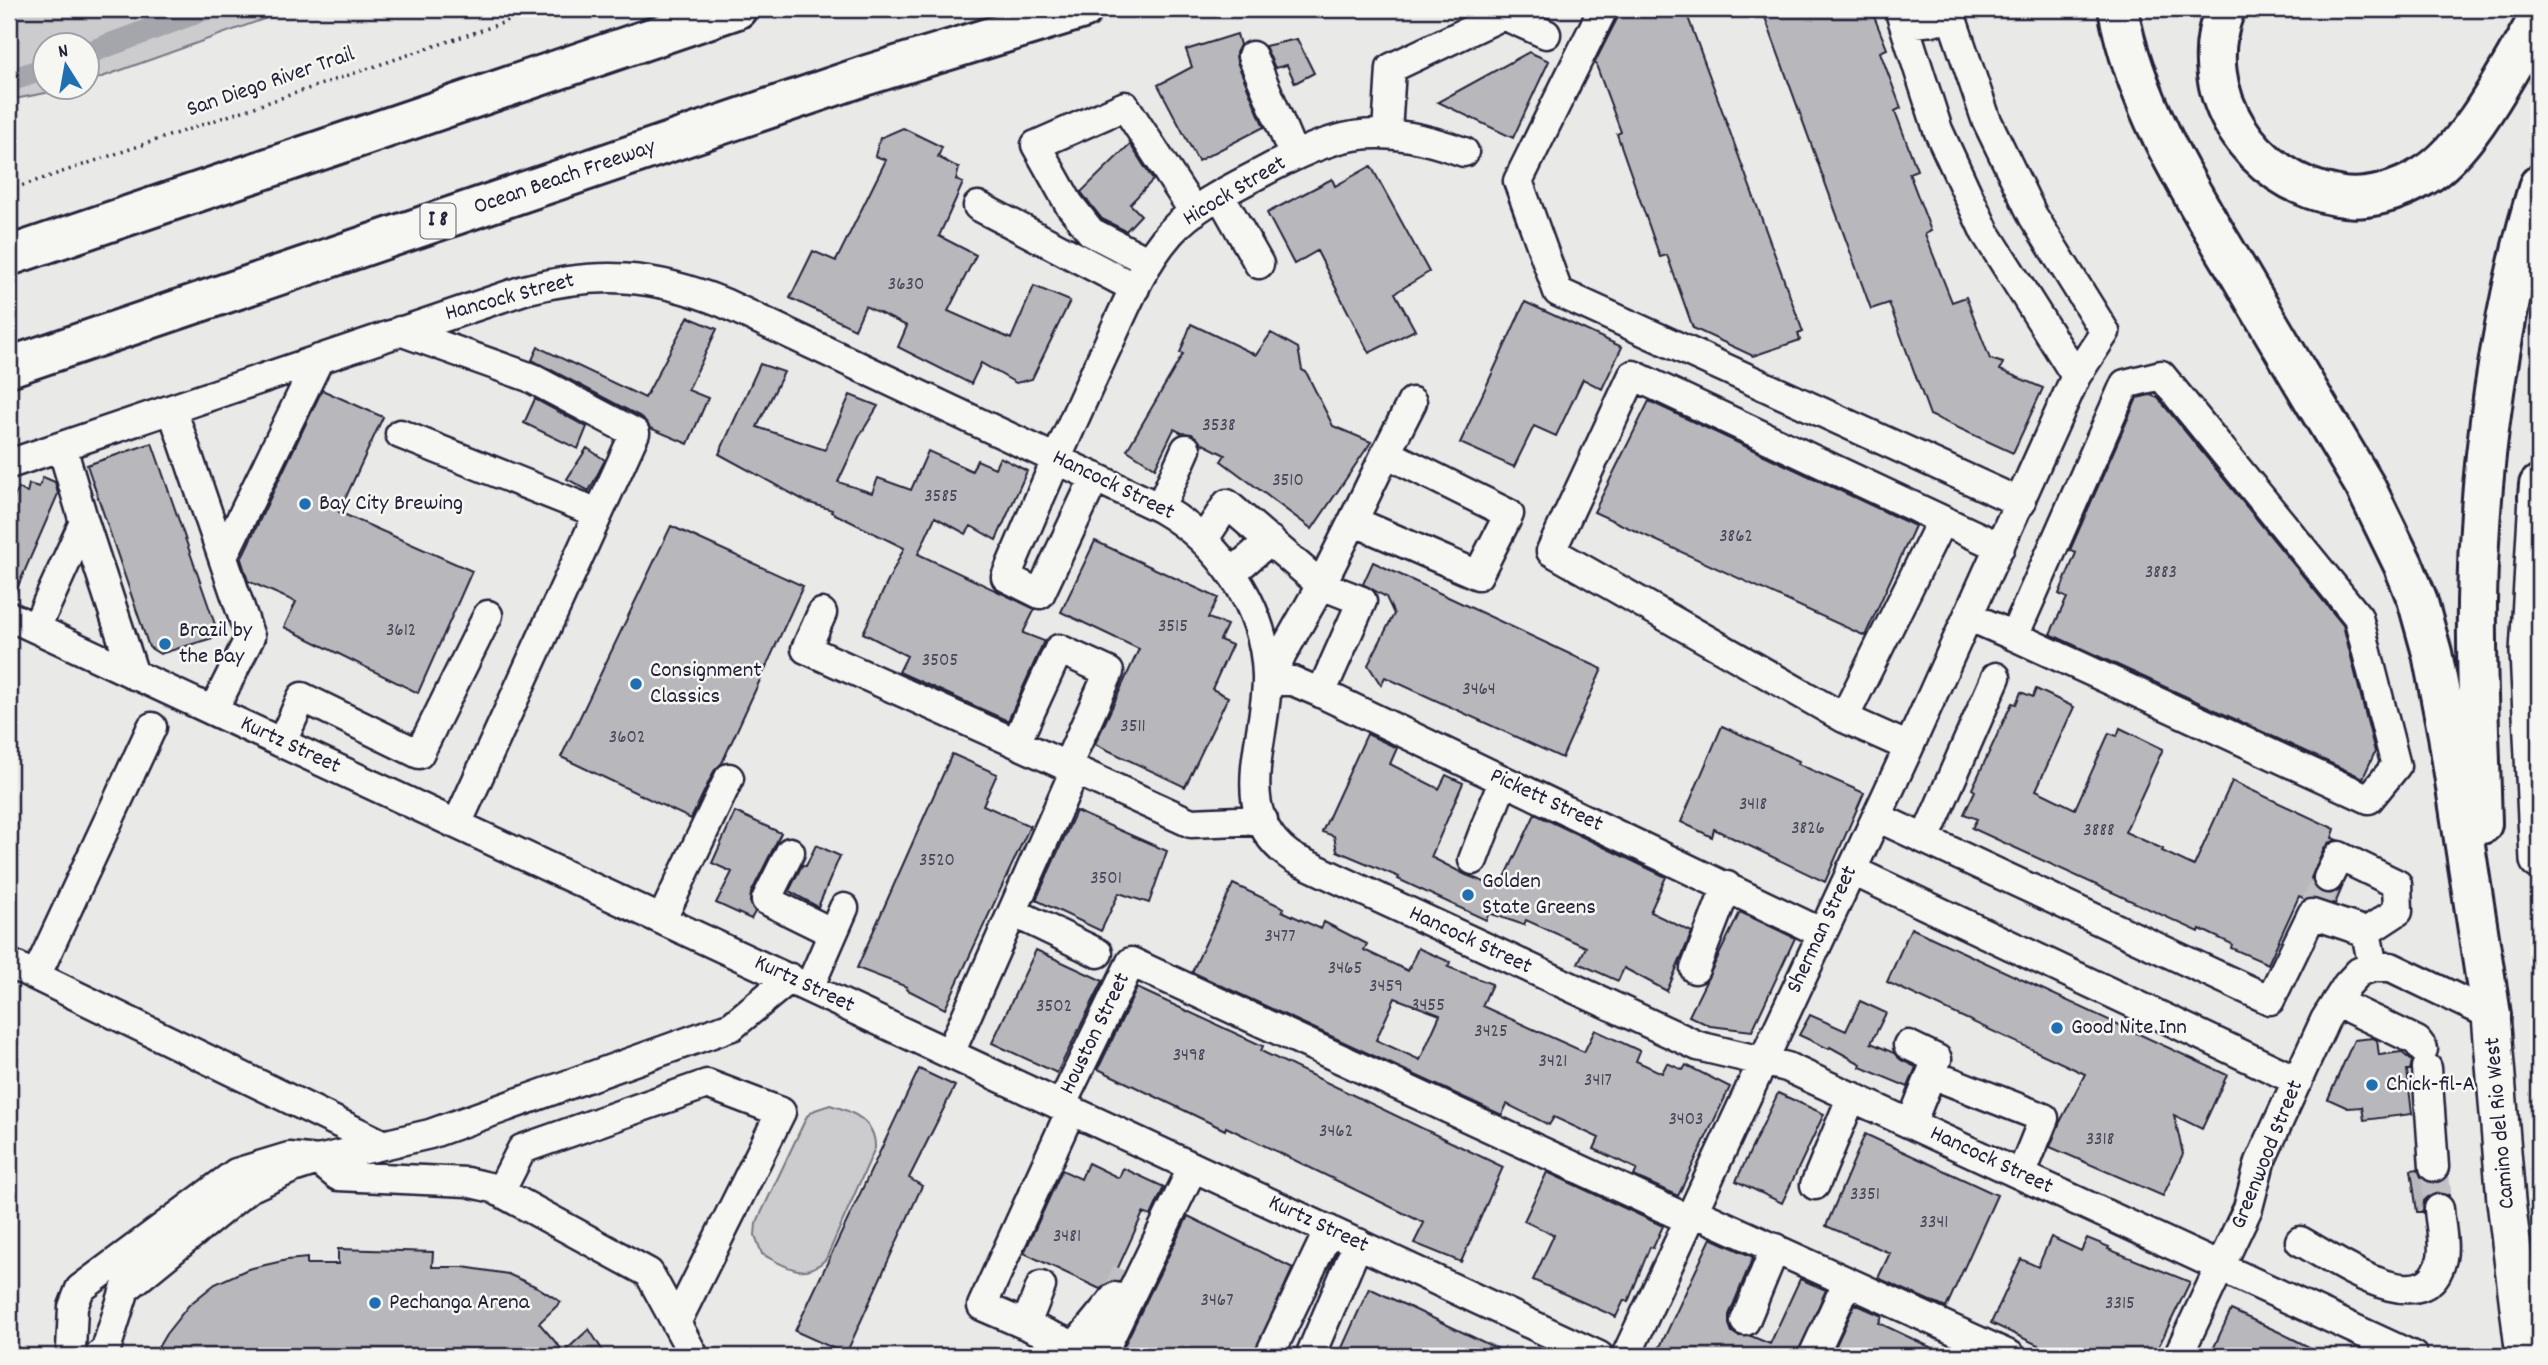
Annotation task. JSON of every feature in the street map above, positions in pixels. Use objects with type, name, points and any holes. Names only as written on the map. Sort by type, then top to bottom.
[{"type":"highway","points":[[9,256],[737,9]]},
{"type":"highway","name":"Ocean Beach Freeway","points":[[9,367],[867,75],[1083,9]]},
{"type":"highway","points":[[2118,9],[2134,68],[2152,117],[2181,175],[2365,486],[2389,531],[2412,588],[2432,653],[2448,735],[2491,1015]]},
{"type":"highway","points":[[2225,9],[2217,33],[2217,76],[2222,98],[2244,140],[2271,168],[2301,187],[2339,197],[2379,194],[2398,189],[2427,175],[2458,149],[2539,18]]},
{"type":"highway","points":[[2491,1015],[2477,676],[2481,523],[2498,370],[2514,285],[2539,185]]},
{"type":"main road","points":[[2539,491],[2534,655],[2539,860]]},
{"type":"main road","name":"Camino del Rio West","points":[[2491,1015],[2506,1200],[2525,1356]]},
{"type":"street","points":[[1603,9],[1518,181],[1558,292],[2021,503]]},
{"type":"street","points":[[1387,133],[1391,68],[1503,15],[1546,34]]},
{"type":"street","points":[[1902,17],[1938,130],[1985,232],[2076,376]]},
{"type":"street","name":"Sherman Street","points":[[1626,1356],[1877,817],[2021,503],[2076,376],[2105,332],[2034,216],[1986,120],[1952,19],[1902,17]]},
{"type":"street","points":[[1252,56],[1294,156]]},
{"type":"street","points":[[1149,261],[1091,232],[1069,204],[1036,145],[1125,106],[1194,212]]},
{"type":"street","name":"Hicock Street","points":[[1095,477],[1040,594],[1006,577],[1135,288],[1149,261],[1171,232],[1194,212],[1220,195],[1294,156],[1337,138],[1387,133],[1416,137],[1464,152]]},
{"type":"street","points":[[1220,195],[1259,264]]},
{"type":"street","points":[[978,206],[1135,288]]},
{"type":"street","name":"Hancock Street","points":[[11,464],[501,297],[561,280],[606,278],[659,282],[693,290],[1160,508],[1183,521],[1204,539],[1232,573],[1250,607],[1261,639],[1267,681],[1254,775],[1257,803],[1262,820],[1279,846],[1302,864],[1698,1046],[1787,1067],[2221,1266],[2365,1346],[2413,1356]]},
{"type":"street","points":[[400,331],[529,377],[635,433],[457,824]]},
{"type":"street","points":[[223,556],[319,359]]},
{"type":"street","points":[[1909,747],[1844,718],[1551,551],[1633,375],[2000,547]]},
{"type":"street","points":[[1968,616],[2369,799],[2396,766],[2358,617],[2161,375],[2125,384],[2014,636]]},
{"type":"street","points":[[1267,681],[1321,585],[1412,402]]},
{"type":"street","points":[[172,409],[250,637],[213,711]]},
{"type":"street","points":[[400,434],[598,513]]},
{"type":"street","points":[[62,447],[134,675]]},
{"type":"street","points":[[1160,508],[1186,449]]},
{"type":"street","points":[[1353,521],[1478,575],[1509,514],[1387,453]]},
{"type":"street","points":[[1204,539],[1227,503],[1321,585],[1362,601],[1321,693]]},
{"type":"street","points":[[1844,718],[1942,520]]},
{"type":"street","points":[[36,628],[84,522]]},
{"type":"street","points":[[1232,573],[1270,540]]},
{"type":"street","points":[[822,613],[806,649],[1191,823],[1262,820]]},
{"type":"street","name":"Kurtz Street","points":[[9,615],[1599,1356]]},
{"type":"street","points":[[282,742],[302,697],[419,754],[488,615]]},
{"type":"street","points":[[950,1053],[1013,912],[1109,672],[1059,649],[1016,743]]},
{"type":"street","points":[[1925,839],[1996,677]]},
{"type":"street","name":"Pickett Street","points":[[1267,681],[1293,681],[1321,693],[1822,933]]},
{"type":"street","points":[[36,976],[152,727]]},
{"type":"street","points":[[662,919],[729,778]]},
{"type":"street","points":[[1473,860],[1503,781]]},
{"type":"street","points":[[1877,817],[2270,1000],[2314,909],[2366,932]]},
{"type":"street","points":[[99,1356],[106,1349],[125,1289],[249,1188],[318,1160],[430,1134],[732,1026],[800,983],[838,921],[765,900],[790,852]]},
{"type":"street","points":[[2328,878],[2339,856],[2397,884],[2398,911],[2366,932]]},
{"type":"street","points":[[1851,870],[2298,1081]]},
{"type":"street","points":[[1695,969],[1727,886]]},
{"type":"street","points":[[1013,912],[1098,953]]},
{"type":"street","points":[[2366,932],[2373,967],[2391,967],[2402,971],[2491,1015]]},
{"type":"street","name":"Houston Street","points":[[1026,1324],[982,1306],[1131,962],[1692,1216]]},
{"type":"street","points":[[9,963],[384,1144]]},
{"type":"street","name":"Greenwood Street","points":[[2178,1356],[2248,1208],[2260,1162],[2325,1020],[2352,979],[2359,972],[2373,967]]},
{"type":"street","points":[[2336,1002],[2417,1041],[2425,1059],[2434,1167]]},
{"type":"street","points":[[1908,1045],[1937,1059],[1911,1124]]},
{"type":"street","points":[[1949,1081],[2044,1118],[2021,1175]]},
{"type":"street","points":[[500,1192],[522,1149],[707,1084],[781,1112],[676,1323]]},
{"type":"street","points":[[1815,1185],[1852,1096]]},
{"type":"street","points":[[74,1356],[71,1350],[73,1307],[80,1289],[236,1173],[289,1157],[318,1160],[338,1176],[467,1182],[500,1192],[649,1273],[694,1356]]},
{"type":"street","points":[[1131,1261],[1143,1248],[1187,1164]]},
{"type":"street","points":[[1101,1356],[1187,1164]]},
{"type":"street","points":[[2300,1241],[2346,1268],[2391,1288],[2410,1290],[2425,1283],[2436,1273],[2442,1258],[2439,1209]]},
{"type":"street","points":[[1692,1216],[1775,1248],[2011,1356]]},
{"type":"street","points":[[1269,1356],[1329,1230]]},
{"type":"street","points":[[1310,1356],[1357,1243]]},
{"type":"street","points":[[1745,1321],[1775,1248]]},
{"type":"street","points":[[1041,1286],[1026,1324],[1076,1346],[1115,1297]]},
{"type":"street","points":[[1813,1356],[1840,1298]]},
{"type":"path","name":"San Diego River Trail","points":[[9,190],[544,9]]},
{"type":"shaded area","points":[[9,9],[292,9],[102,77],[102,32],[32,32],[32,96],[9,100]]},
{"type":"shaded area","points":[[830,1105],[854,1114],[867,1124],[875,1148],[826,1259],[810,1269],[794,1269],[762,1254],[755,1235],[756,1224],[807,1116]]},
{"type":"building","points":[[1622,9],[1685,9],[1803,332],[1798,333],[1800,340],[1753,356],[1693,328],[1667,255],[1660,257],[1617,134],[1621,132],[1595,62]]},
{"type":"building","points":[[1762,9],[1871,9],[1887,49],[1880,52],[1901,108],[1895,111],[1917,170],[1909,173],[1931,231],[1925,234],[1952,302],[1966,297],[1990,359],[2003,363],[2000,370],[2043,388],[2013,453],[1930,415],[1889,303],[1871,309]]},
{"type":"building","points":[[1237,34],[1240,45],[1236,53],[1237,62],[1264,127],[1198,161],[1158,85],[1192,67],[1186,50]]},
{"type":"building","points":[[1297,39],[1314,73],[1295,83],[1287,65],[1275,68],[1265,46]]},
{"type":"building","points":[[1529,52],[1549,61],[1513,138],[1438,102]]},
{"type":"building","points":[[903,128],[942,147],[938,157],[959,168],[956,180],[963,183],[939,236],[976,255],[948,311],[1011,339],[1034,286],[1070,301],[1032,379],[1016,383],[981,363],[971,384],[898,347],[907,326],[865,306],[855,329],[790,298],[813,251],[836,261],[886,160],[875,156],[880,138]]},
{"type":"building","points":[[1130,144],[1153,180],[1130,204],[1141,215],[1126,231],[1102,219],[1081,192]]},
{"type":"building","points":[[1371,166],[1429,272],[1395,293],[1415,330],[1369,353],[1317,251],[1294,264],[1267,213],[1332,179],[1335,186]]},
{"type":"building","points":[[1525,302],[1622,347],[1602,389],[1583,379],[1556,436],[1534,426],[1514,467],[1460,443]]},
{"type":"building","points":[[688,317],[717,329],[688,390],[708,398],[688,444],[650,428],[643,418],[532,360],[538,347],[645,398]]},
{"type":"building","points":[[1191,324],[1256,355],[1271,333],[1298,348],[1302,370],[1306,372],[1333,426],[1371,442],[1312,529],[1221,461],[1225,455],[1201,443],[1192,434],[1174,429],[1155,468],[1127,450],[1183,354],[1180,353]]},
{"type":"building","points":[[760,364],[784,372],[757,427],[825,450],[850,395],[878,406],[859,437],[838,482],[872,493],[878,478],[911,490],[928,451],[972,471],[977,460],[995,468],[1000,457],[1027,471],[996,540],[971,526],[966,534],[935,517],[918,554],[1035,609],[1023,633],[1044,641],[1008,721],[899,672],[907,656],[863,633],[904,548],[831,512],[832,510],[807,502],[719,454]]},
{"type":"building","points":[[322,390],[383,417],[339,512],[472,571],[418,693],[284,627],[296,602],[248,581],[241,559]]},
{"type":"building","points":[[2150,395],[2158,398],[2343,625],[2375,752],[2363,778],[2050,634],[2067,598],[2059,594],[2076,553],[2070,550],[2137,398]]},
{"type":"building","points":[[535,399],[587,427],[578,449],[524,423]]},
{"type":"building","points":[[1649,401],[1915,526],[1865,636],[1594,512]]},
{"type":"building","points":[[152,443],[219,636],[160,654],[149,647],[87,465]]},
{"type":"building","points":[[587,448],[605,460],[589,491],[567,479]]},
{"type":"building","points":[[43,477],[55,482],[58,494],[12,600],[9,600],[9,496],[14,497],[19,488],[27,493],[29,484],[39,487]]},
{"type":"building","points":[[671,526],[803,586],[722,763],[714,771],[691,819],[561,757]]},
{"type":"building","points":[[1095,541],[1218,598],[1208,618],[1227,625],[1220,640],[1232,645],[1212,689],[1228,697],[1185,787],[1095,744],[1139,649],[1061,612]]},
{"type":"building","points":[[1373,562],[1602,669],[1562,758],[1385,677],[1381,685],[1368,665],[1394,614],[1386,597],[1363,584]]},
{"type":"building","points":[[2036,689],[2074,707],[2036,790],[2075,809],[2109,733],[2117,736],[2120,728],[2163,749],[2125,832],[2194,866],[2232,781],[2335,829],[2332,838],[2337,840],[2324,849],[2311,878],[2315,888],[2328,895],[2337,892],[2343,885],[2335,904],[2299,896],[2268,964],[2231,948],[2232,944],[2200,929],[2199,932],[1972,828],[1977,819],[1964,814],[1975,791],[1972,789],[2012,703],[2016,704],[2021,692],[2033,697]]},
{"type":"building","points":[[1722,726],[1864,793],[1825,882],[1714,829],[1712,837],[1681,822]]},
{"type":"building","points":[[1367,734],[1397,748],[1390,764],[1439,789],[1446,775],[1463,783],[1431,857],[1466,875],[1500,888],[1535,814],[1666,877],[1650,912],[1692,932],[1667,991],[1624,968],[1618,981],[1578,963],[1586,947],[1526,920],[1524,925],[1489,913],[1486,920],[1398,879],[1399,877],[1337,851],[1334,836],[1322,832]]},
{"type":"building","points":[[952,754],[997,774],[983,805],[1030,826],[945,1009],[906,989],[907,987],[857,968]]},
{"type":"building","points":[[1076,811],[1167,851],[1149,903],[1119,893],[1101,931],[1036,900]]},
{"type":"building","points":[[735,812],[781,833],[751,893],[750,902],[755,912],[751,919],[716,903],[732,872],[712,863]]},
{"type":"building","points":[[816,845],[840,856],[818,907],[789,891]]},
{"type":"building","points":[[1233,884],[1321,929],[1324,922],[1367,944],[1364,950],[1408,971],[1418,948],[1450,962],[1448,967],[1492,984],[1482,1006],[1584,1052],[1595,1030],[1640,1051],[1636,1061],[1662,1073],[1667,1063],[1683,1070],[1686,1065],[1730,1087],[1678,1196],[1634,1176],[1637,1169],[1594,1149],[1599,1138],[1554,1117],[1549,1125],[1507,1104],[1502,1115],[1192,972]],"holes":[[[1395,998],[1440,1015],[1420,1060],[1376,1040]]]},
{"type":"building","points":[[1740,912],[1795,938],[1752,1031],[1710,1026],[1689,1016]]},
{"type":"building","name":"Good Nite Inn","points":[[1911,928],[2227,1075],[2202,1129],[2174,1115],[2183,1154],[2163,1196],[2050,1147],[2085,1074],[1887,982]]},
{"type":"building","points":[[1036,950],[1103,981],[1057,1073],[992,1043]]},
{"type":"building","points":[[1137,988],[1263,1046],[1261,1051],[1503,1167],[1461,1262],[1414,1243],[1424,1223],[1226,1127],[1225,1130],[1098,1069]]},
{"type":"building","points":[[1860,1001],[1886,1013],[1871,1043],[1916,1067],[1908,1087],[1860,1067],[1861,1064],[1830,1047],[1829,1049],[1799,1035],[1810,1015],[1846,1031]]},
{"type":"building","name":"Chick-fil-A","points":[[2354,1040],[2377,1040],[2379,1055],[2401,1052],[2412,1061],[2410,1070],[2407,1070],[2412,1114],[2364,1120],[2362,1107],[2348,1108],[2328,1099]]},
{"type":"building","points":[[919,1069],[955,1086],[909,1178],[922,1186],[846,1354],[795,1331]]},
{"type":"building","points":[[1778,1093],[1824,1114],[1782,1203],[1736,1181]]},
{"type":"building","points":[[1865,1134],[1997,1195],[1946,1308],[1878,1278],[1890,1253],[1826,1226]]},
{"type":"building","points":[[1088,1163],[1119,1178],[1123,1168],[1164,1187],[1151,1216],[1143,1213],[1112,1281],[1100,1289],[1024,1253],[1062,1170],[1081,1179]]},
{"type":"building","points":[[2418,1169],[2427,1182],[2436,1183],[2446,1178],[2449,1196],[2438,1192],[2430,1195],[2424,1201],[2423,1212],[2417,1212],[2411,1170]]},
{"type":"building","points":[[1547,1172],[1663,1226],[1653,1248],[1650,1247],[1628,1302],[1624,1300],[1616,1317],[1533,1280],[1554,1235],[1524,1221]]},
{"type":"building","points":[[1188,1216],[1293,1268],[1253,1356],[1119,1356]]},
{"type":"building","points":[[2051,1237],[2081,1251],[2087,1238],[2190,1282],[2154,1356],[2108,1356],[2084,1346],[2079,1356],[2033,1356],[2038,1345],[1991,1323],[2021,1259],[2038,1267]]},
{"type":"building","points":[[1711,1238],[1753,1257],[1729,1315],[1732,1332],[1738,1336],[1751,1336],[1770,1344],[1800,1279],[1826,1290],[1797,1356],[1674,1356],[1659,1349]]},
{"type":"building","name":"Pechanga Arena","points":[[338,1249],[433,1252],[432,1267],[463,1267],[508,1274],[561,1302],[539,1323],[564,1352],[589,1329],[606,1356],[153,1356],[189,1305],[215,1284],[248,1269],[287,1260],[307,1258],[307,1264],[338,1264]]},
{"type":"building","points":[[1369,1288],[1513,1356],[1353,1356],[1341,1350]]},
{"type":"building","points":[[1855,1304],[1882,1316],[1879,1323],[1949,1356],[1831,1356]]},
{"type":"building","points":[[2231,1310],[2279,1332],[2327,1356],[2210,1356]]},
{"type":"waterway","points":[[102,48],[205,9]]},
{"type":"waterway","points":[[9,81],[32,73]]},
{"type":"tunnel","points":[[2315,904],[2328,878]]},
{"type":"tunnel","points":[[2434,1167],[2439,1209]]},
{"type":"tunnel","points":[[1115,1297],[1131,1260]]},
{"type":"place","name":"Bay City Brewing","points":[[305,504]]},
{"type":"place","name":"Brazil by the Bay","points":[[165,644]]},
{"type":"place","name":"Consignment Classics","points":[[636,684]]},
{"type":"place","name":"Golden State Greens","points":[[1468,895]]},
{"type":"place","name":"Good Nite Inn","points":[[2057,1028]]},
{"type":"place","name":"Chick-fil-A","points":[[2372,1085]]},
{"type":"place","name":"Pechanga Arena","points":[[375,1303]]}]
